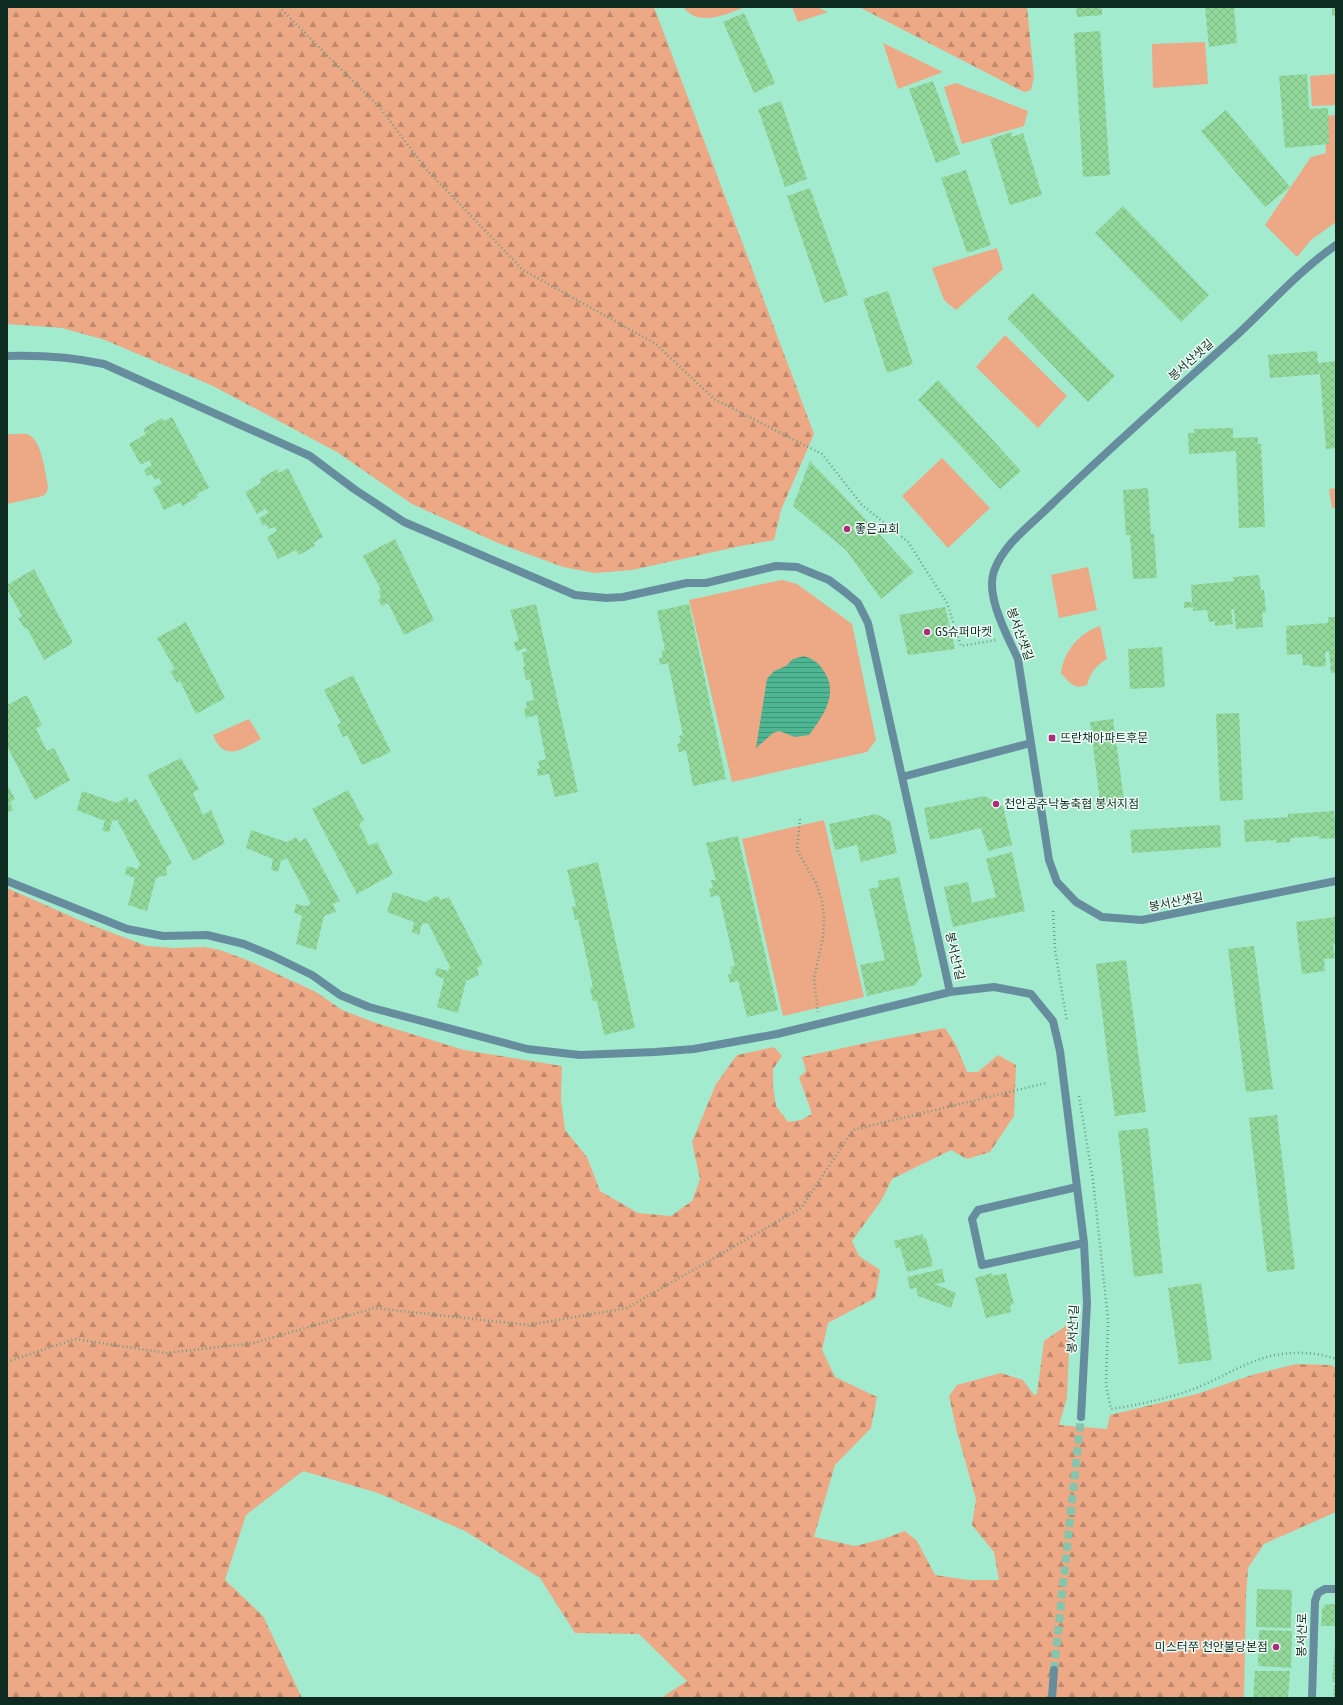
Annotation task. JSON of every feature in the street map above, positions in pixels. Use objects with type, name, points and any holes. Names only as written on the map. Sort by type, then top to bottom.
[{"type":"street","name":"봉서산샛길","points":[[1336,245],[1320,256],[1247,325],[1073,483],[1003,552],[994,572],[992,593],[1018,659],[1049,860],[1058,882],[1076,902],[1102,917],[1142,920],[1336,881]]},
{"type":"street","name":"봉서산1길","points":[[7,356],[35,355],[81,359],[104,364],[310,456],[354,489],[404,522],[575,595],[606,598],[623,597],[687,583],[706,583],[776,566],[797,567],[829,580],[858,603],[868,623],[950,992],[994,987],[1031,994],[1053,1021],[1060,1051],[1084,1243],[1087,1303],[1081,1417]]},
{"type":"street","points":[[902,777],[1031,743]]},
{"type":"street","points":[[7,881],[127,929],[163,936],[207,935],[244,944],[312,975],[340,995],[369,1007],[527,1048],[580,1055],[694,1049],[777,1034],[950,992]]},
{"type":"street","points":[[1077,1187],[978,1210],[972,1219],[982,1265],[1084,1243]]},
{"type":"street","name":"봉서산로","points":[[1312,1698],[1315,1601],[1318,1593],[1324,1589],[1336,1589]]},
{"type":"street","points":[[1052,1698],[1054,1670]]},
{"type":"path","points":[[279,7],[381,109],[426,169],[523,270],[656,344],[714,399],[822,454],[862,505],[908,542],[947,603],[961,646],[997,640],[999,646]]},
{"type":"path","points":[[800,819],[797,850],[816,883],[822,902],[824,918],[823,937],[814,979],[819,1015]]},
{"type":"path","points":[[7,1362],[74,1340],[166,1353],[254,1343],[374,1308],[528,1325],[627,1308],[801,1208],[853,1130],[1046,1083]]},
{"type":"path","points":[[1111,1409],[1135,1405],[1192,1390],[1256,1360],[1283,1354],[1303,1353],[1336,1359]]},
{"type":"green space","points":[[7,7],[654,7],[814,434],[781,510],[774,540],[632,570],[595,573],[563,567],[498,543],[412,504],[337,452],[213,386],[105,340],[62,328],[7,324]]},
{"type":"green space","points":[[683,7],[746,7],[721,16],[705,18],[697,17]]},
{"type":"green space","points":[[792,7],[817,7],[828,12],[798,22]]},
{"type":"green space","points":[[859,7],[1027,7],[1034,77],[1031,90],[1024,92]]},
{"type":"green space","points":[[1205,42],[1208,84],[1153,88],[1152,44]]},
{"type":"green space","points":[[883,43],[943,72],[898,89]]},
{"type":"green space","points":[[1336,74],[1336,105],[1312,106],[1310,76]]},
{"type":"green space","points":[[956,83],[1028,111],[1024,126],[962,144],[944,87]]},
{"type":"green space","points":[[1336,115],[1336,222],[1311,240],[1297,257],[1265,225],[1311,157],[1326,153],[1324,116]]},
{"type":"green space","points":[[997,248],[1003,269],[956,310],[944,300],[932,268]]},
{"type":"green space","points":[[1005,335],[1067,396],[1038,428],[976,367]]},
{"type":"green space","points":[[7,434],[26,434],[36,442],[42,456],[48,486],[47,492],[43,496],[7,504]]},
{"type":"green space","points":[[942,458],[990,508],[948,548],[902,496]]},
{"type":"green space","points":[[1336,488],[1336,508],[1332,508],[1329,489]]},
{"type":"green space","points":[[1088,567],[1097,610],[1059,618],[1051,575]]},
{"type":"green space","points":[[782,580],[797,584],[852,624],[876,740],[867,752],[732,782],[689,600]]},
{"type":"green space","points":[[1100,626],[1107,659],[1094,669],[1087,685],[1079,687],[1072,685],[1061,673],[1065,657],[1079,638],[1092,629]]},
{"type":"green space","points":[[249,719],[261,739],[247,747],[234,751],[222,749],[217,744],[213,735]]},
{"type":"green space","points":[[824,820],[864,997],[783,1016],[742,839]]},
{"type":"green space","points":[[7,888],[86,923],[147,946],[174,948],[204,947],[220,950],[247,960],[316,992],[342,1010],[376,1023],[464,1050],[562,1066],[561,1099],[565,1130],[587,1157],[600,1191],[638,1213],[671,1216],[692,1201],[700,1179],[692,1142],[716,1084],[737,1055],[774,1047],[782,1056],[773,1069],[773,1087],[776,1106],[788,1122],[801,1120],[812,1114],[799,1077],[806,1071],[802,1057],[945,1028],[956,1045],[967,1072],[978,1072],[998,1055],[1016,1065],[1014,1116],[990,1152],[967,1159],[951,1150],[892,1179],[881,1201],[852,1241],[859,1256],[880,1270],[875,1298],[828,1323],[822,1350],[835,1377],[877,1397],[871,1428],[835,1465],[814,1537],[855,1546],[883,1539],[905,1531],[917,1541],[935,1575],[968,1580],[999,1580],[994,1552],[972,1525],[976,1499],[957,1432],[949,1396],[957,1385],[1001,1373],[1023,1380],[1034,1395],[1037,1394],[1044,1341],[1070,1323],[1067,1398],[1059,1425],[1107,1429],[1110,1415],[1197,1394],[1252,1375],[1296,1364],[1331,1365],[1336,1368],[1336,1512],[1264,1544],[1248,1568],[1244,1698],[661,1698],[687,1681],[639,1634],[575,1633],[540,1578],[465,1531],[378,1493],[303,1471],[246,1515],[225,1580],[263,1616],[302,1698],[7,1698]]},
{"type":"shaded area","points":[[804,656],[817,663],[828,679],[830,696],[824,712],[809,735],[795,737],[779,731],[773,733],[756,748],[767,679],[774,671],[786,666],[793,659]]},
{"type":"building","points":[[1076,7],[1102,7],[1102,15],[1077,17]]},
{"type":"building","points":[[1205,7],[1234,7],[1237,43],[1209,47]]},
{"type":"building","points":[[1332,7],[1336,7],[1336,15],[1332,16]]},
{"type":"building","points":[[744,13],[775,83],[754,93],[723,22]]},
{"type":"building","points":[[1100,31],[1110,175],[1083,177],[1074,33]]},
{"type":"building","points":[[1307,74],[1309,109],[1328,108],[1329,144],[1285,148],[1279,76]]},
{"type":"building","points":[[933,81],[960,154],[936,163],[909,89]]},
{"type":"building","points":[[781,101],[807,179],[785,187],[758,109]]},
{"type":"building","points":[[1226,110],[1290,187],[1265,207],[1201,131]]},
{"type":"building","points":[[1011,132],[1012,137],[1023,133],[1042,195],[1010,205],[990,139]]},
{"type":"building","points":[[966,170],[991,245],[967,253],[941,178]]},
{"type":"building","points":[[810,188],[848,295],[824,303],[787,196]]},
{"type":"building","points":[[1123,206],[1209,295],[1181,322],[1095,233]]},
{"type":"building","points":[[888,291],[913,364],[887,373],[863,299]]},
{"type":"building","points":[[1033,293],[1115,376],[1088,402],[1007,318]]},
{"type":"building","points":[[1317,351],[1318,363],[1336,361],[1336,448],[1326,449],[1320,374],[1270,378],[1268,355]]},
{"type":"building","points":[[938,380],[1021,471],[1000,489],[918,400]]},
{"type":"building","points":[[172,417],[209,488],[197,494],[198,497],[182,506],[180,502],[164,510],[153,488],[162,483],[159,478],[155,480],[151,474],[147,476],[144,470],[152,465],[149,460],[141,465],[129,444],[146,434],[143,429],[162,418],[164,421]]},
{"type":"building","points":[[1233,428],[1233,438],[1258,437],[1258,444],[1261,444],[1265,527],[1239,528],[1236,451],[1189,454],[1188,433],[1194,433],[1194,429]]},
{"type":"building","name":"좋은교회","points":[[810,461],[914,572],[881,599],[846,550],[793,506]]},
{"type":"building","points":[[288,468],[323,537],[313,543],[315,546],[299,555],[296,550],[278,559],[267,537],[277,531],[274,527],[269,529],[266,524],[263,526],[259,518],[268,513],[266,509],[257,514],[245,492],[261,483],[260,479],[277,469],[279,473]]},
{"type":"building","points":[[1148,488],[1151,534],[1154,534],[1157,578],[1133,579],[1130,535],[1126,535],[1123,490]]},
{"type":"building","points":[[395,539],[434,620],[404,635],[388,603],[382,606],[378,600],[381,597],[378,591],[381,590],[363,556]]},
{"type":"building","points":[[34,569],[73,643],[44,660],[27,628],[25,629],[18,618],[22,616],[7,589],[7,585]]},
{"type":"building","points":[[1259,575],[1261,590],[1264,590],[1266,612],[1262,613],[1263,627],[1236,629],[1234,609],[1231,609],[1233,624],[1215,626],[1215,621],[1209,622],[1207,610],[1193,611],[1193,607],[1184,608],[1184,602],[1192,602],[1191,585],[1234,581],[1233,577]]},
{"type":"building","points":[[536,604],[578,792],[555,797],[549,774],[538,776],[537,769],[540,768],[538,761],[546,759],[537,715],[526,718],[524,709],[527,708],[526,702],[534,700],[530,679],[526,680],[523,667],[525,667],[522,653],[527,651],[526,648],[516,651],[514,642],[519,641],[510,610]]},
{"type":"building","points":[[689,604],[726,779],[693,786],[686,750],[679,752],[677,744],[681,743],[679,736],[683,735],[668,663],[660,665],[659,658],[663,657],[661,651],[665,650],[657,611]]},
{"type":"building","name":"GS슈퍼마켓","points":[[945,607],[955,649],[908,655],[899,615]]},
{"type":"building","points":[[1328,617],[1336,617],[1336,673],[1331,673],[1329,652],[1325,652],[1326,666],[1312,667],[1309,665],[1303,665],[1302,654],[1287,655],[1286,626],[1328,623]]},
{"type":"building","points":[[186,622],[225,698],[196,714],[180,681],[177,683],[170,671],[175,669],[157,638]]},
{"type":"building","points":[[1162,647],[1165,687],[1130,689],[1128,649]]},
{"type":"building","points":[[353,675],[391,752],[362,765],[347,735],[343,737],[337,725],[341,723],[324,690]]},
{"type":"building","points":[[27,695],[42,725],[36,729],[47,751],[54,748],[70,780],[35,800],[7,746],[7,705]]},
{"type":"building","points":[[1239,713],[1243,800],[1220,801],[1216,714]]},
{"type":"building","points":[[1113,719],[1125,807],[1101,810],[1090,722]]},
{"type":"building","points":[[181,758],[199,789],[193,793],[203,815],[211,810],[225,843],[193,861],[147,775]]},
{"type":"building","points":[[7,784],[15,799],[10,802],[13,810],[7,813]]},
{"type":"building","points":[[348,790],[364,820],[359,824],[369,846],[377,842],[393,874],[357,894],[312,809]]},
{"type":"building","points":[[82,791],[117,803],[127,797],[129,803],[136,799],[172,863],[166,867],[167,875],[156,878],[147,911],[128,905],[135,878],[125,874],[127,866],[138,869],[140,864],[117,820],[112,821],[109,833],[102,830],[105,821],[77,810]]},
{"type":"building","points":[[985,796],[1003,806],[1012,845],[988,851],[981,828],[930,840],[924,808]]},
{"type":"building","points":[[1334,811],[1336,838],[1319,839],[1319,836],[1290,838],[1290,842],[1276,843],[1276,840],[1245,842],[1244,820],[1288,817],[1288,814]]},
{"type":"building","points":[[876,814],[890,821],[897,853],[861,862],[857,845],[835,850],[829,824]]},
{"type":"building","points":[[1220,825],[1221,847],[1132,853],[1130,830]]},
{"type":"building","points":[[251,830],[287,842],[296,837],[299,842],[306,838],[340,901],[333,904],[336,912],[324,916],[316,950],[296,944],[302,916],[294,912],[296,904],[306,906],[311,904],[287,858],[281,861],[278,872],[271,870],[273,859],[246,848]]},
{"type":"building","points":[[738,836],[778,1010],[747,1017],[738,981],[730,983],[728,975],[732,973],[730,967],[735,966],[719,895],[711,897],[709,889],[713,888],[711,880],[716,880],[706,843]]},
{"type":"building","points":[[1012,852],[1025,911],[953,927],[944,887],[968,882],[972,903],[996,897],[986,859]]},
{"type":"building","points":[[598,862],[635,1028],[604,1035],[597,1001],[593,1001],[590,988],[593,987],[578,919],[575,920],[572,907],[576,906],[567,870]]},
{"type":"building","points":[[899,877],[922,976],[915,985],[867,996],[860,965],[885,960],[869,889],[879,887],[878,881]]},
{"type":"building","points":[[393,892],[426,902],[437,895],[441,900],[449,897],[483,964],[477,968],[479,975],[466,981],[458,1013],[437,1007],[444,979],[435,975],[437,968],[448,971],[450,967],[428,923],[422,924],[419,935],[412,932],[414,922],[387,912]]},
{"type":"building","points":[[1336,917],[1336,944],[1333,945],[1335,958],[1324,959],[1325,971],[1302,974],[1296,922]]},
{"type":"building","points":[[1254,946],[1273,1089],[1246,1092],[1228,949]]},
{"type":"building","points":[[1126,960],[1146,1112],[1115,1116],[1096,964]]},
{"type":"building","points":[[1277,1115],[1295,1269],[1267,1272],[1249,1118]]},
{"type":"building","points":[[1148,1128],[1163,1273],[1134,1277],[1118,1131]]},
{"type":"building","points":[[923,1234],[923,1239],[926,1238],[933,1266],[907,1272],[900,1247],[896,1248],[894,1241]]},
{"type":"building","points":[[942,1269],[945,1282],[935,1284],[956,1293],[951,1308],[918,1296],[916,1288],[910,1289],[907,1277]]},
{"type":"building","points":[[992,1273],[993,1276],[1006,1273],[1014,1304],[1010,1305],[1011,1312],[986,1318],[975,1278]]},
{"type":"building","points":[[1201,1283],[1212,1360],[1179,1364],[1168,1288]]},
{"type":"building","points":[[1257,1589],[1292,1590],[1291,1628],[1256,1627]]},
{"type":"building","points":[[1326,1604],[1336,1604],[1336,1626],[1321,1626],[1322,1609]]},
{"type":"building","points":[[1259,1630],[1292,1631],[1291,1668],[1258,1666]]},
{"type":"building","points":[[1335,1641],[1336,1682],[1332,1682]]},
{"type":"building","points":[[1255,1671],[1290,1671],[1288,1698],[1253,1698]]},
{"type":"building","points":[[1334,1685],[1336,1685],[1336,1698],[1333,1698]]},
{"type":"tunnel","points":[[1054,1670],[1081,1417]]},
{"type":"place","name":"좋은교회","points":[[847,529]]},
{"type":"place","name":"GS슈퍼마켓","points":[[927,632]]},
{"type":"place","name":"뜨란채아파트후문","points":[[1052,738]]},
{"type":"place","name":"천안공주낙농축협 봉서지점","points":[[996,804]]},
{"type":"place","name":"미스터쭈 천안불당본점","points":[[1276,1647]]}]
